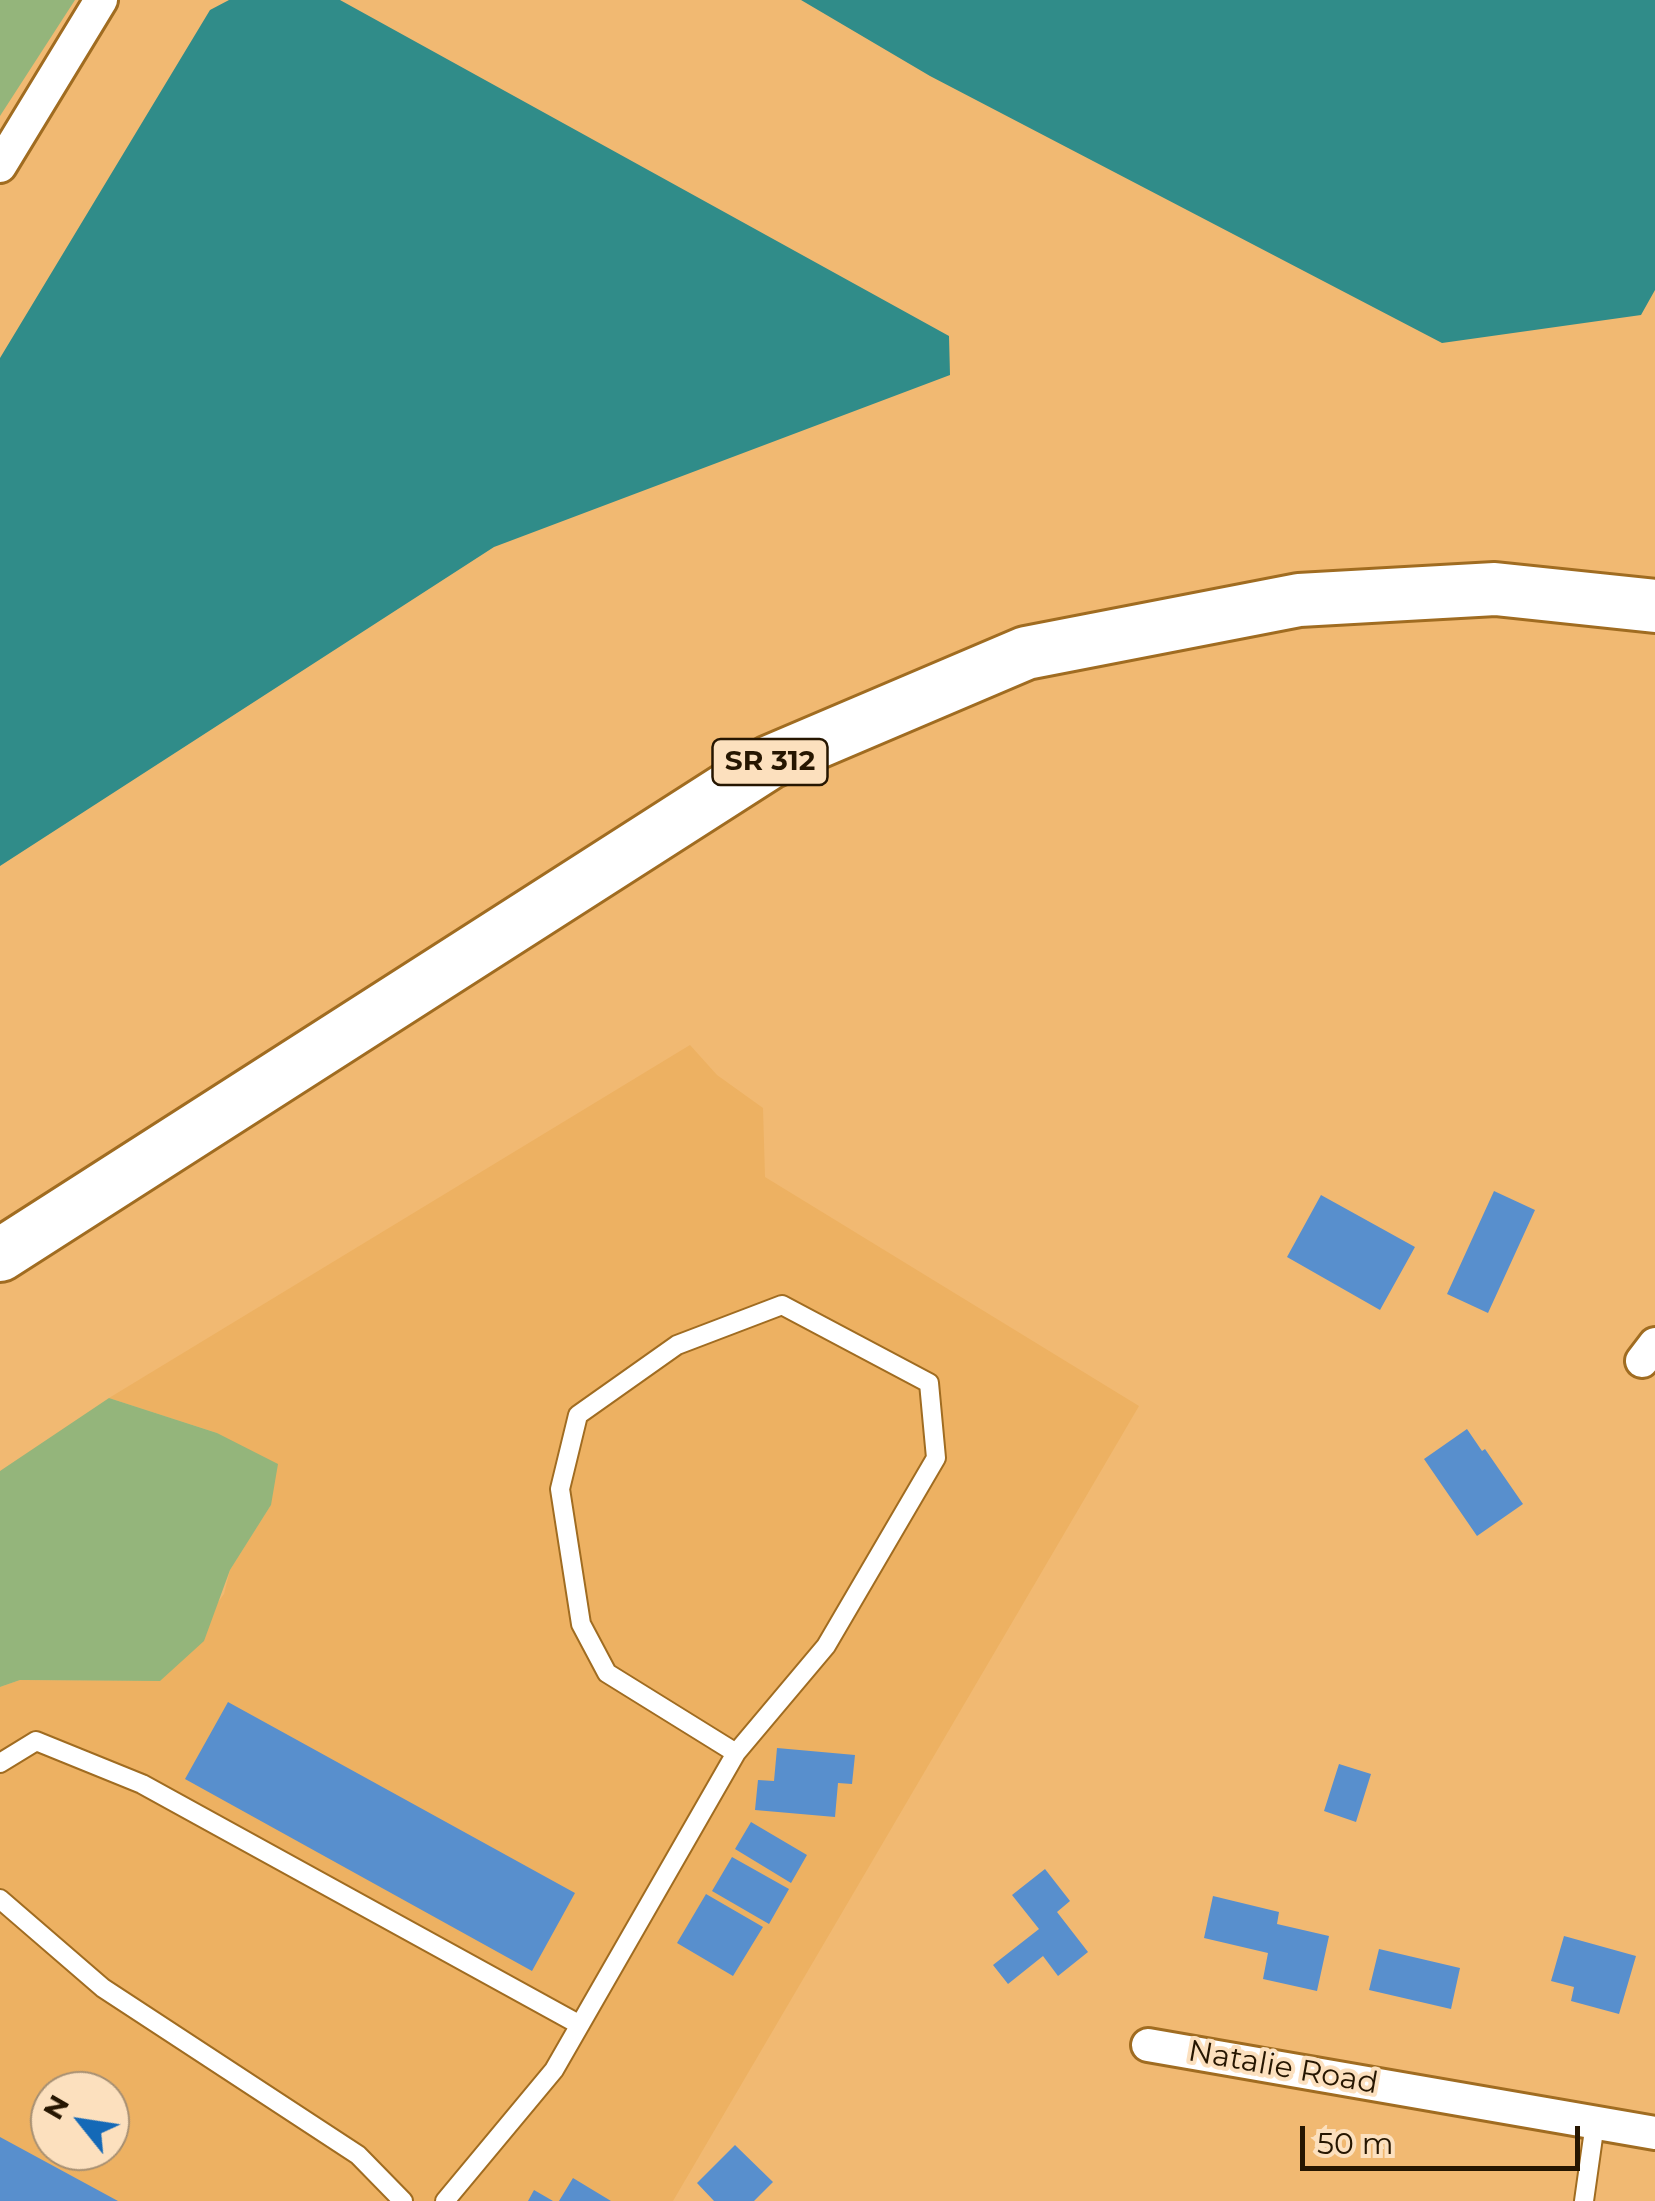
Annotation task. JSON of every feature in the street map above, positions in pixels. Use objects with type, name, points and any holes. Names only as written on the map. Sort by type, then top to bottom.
[{"type":"main road","name":"SR 312","points":[[0,1255],[770,762],[1026,653],[1299,600],[1495,589],[1655,606]]},
{"type":"street","points":[[0,166],[100,0]]},
{"type":"street","name":"Natalie Road","points":[[1148,2045],[1655,2133]]},
{"type":"lane","points":[[445,2201],[554,2070],[736,1752],[826,1646],[936,1458],[929,1383],[782,1305],[677,1346],[578,1415],[560,1489],[581,1624],[607,1673],[736,1752]]},
{"type":"lane","points":[[0,1763],[36,1741],[142,1784],[580,2026]]},
{"type":"lane","points":[[0,1899],[103,1988],[358,2155],[403,2201]]},
{"type":"lane","points":[[1584,2201],[1595,2123]]},
{"type":"shaded area","points":[[690,1045],[717,1075],[763,1108],[765,1177],[1139,1406],[673,2201],[0,2201],[0,1687],[20,1680],[160,1681],[224,1594],[230,1570],[271,1505],[217,1433],[109,1398]]},
{"type":"green space","points":[[0,0],[75,0],[0,116]]},
{"type":"green space","points":[[109,1398],[217,1433],[278,1464],[271,1505],[230,1570],[204,1641],[160,1681],[20,1680],[0,1687],[0,1471]]},
{"type":"water","points":[[229,0],[340,0],[949,336],[950,375],[494,547],[0,866],[0,358],[210,10]]},
{"type":"water","points":[[801,0],[1655,0],[1655,290],[1641,315],[1442,343],[930,76]]},
{"type":"building","points":[[1494,1191],[1535,1210],[1488,1313],[1447,1294]]},
{"type":"building","points":[[1321,1195],[1415,1247],[1380,1310],[1287,1257]]},
{"type":"building","points":[[1467,1429],[1523,1504],[1477,1536],[1424,1459]]},
{"type":"building","points":[[228,1702],[575,1893],[532,1971],[185,1779]]},
{"type":"building","points":[[777,1748],[855,1755],[852,1784],[838,1783],[835,1817],[755,1810],[758,1780],[774,1781]]},
{"type":"building","points":[[1339,1764],[1371,1774],[1356,1822],[1324,1811]]},
{"type":"building","points":[[751,1822],[807,1855],[791,1883],[735,1849]]},
{"type":"building","points":[[732,1857],[789,1889],[769,1924],[712,1891]]},
{"type":"building","points":[[1045,1869],[1070,1901],[1057,1912],[1088,1952],[1058,1976],[1043,1956],[1008,1984],[993,1965],[1039,1929],[1012,1895]]},
{"type":"building","points":[[706,1894],[763,1927],[733,1976],[677,1943]]},
{"type":"building","points":[[1213,1896],[1279,1912],[1277,1924],[1329,1936],[1317,1991],[1263,1979],[1268,1953],[1204,1938]]},
{"type":"building","points":[[1564,1936],[1636,1956],[1619,2014],[1571,2001],[1574,1987],[1551,1981]]},
{"type":"building","points":[[1379,1949],[1460,1968],[1451,2009],[1369,1990]]},
{"type":"building","points":[[0,2137],[30,2153],[30,2171],[63,2171],[118,2201],[0,2201]]},
{"type":"building","points":[[735,2145],[773,2182],[754,2201],[714,2201],[697,2183]]},
{"type":"building","points":[[573,2178],[611,2201],[559,2201]]},
{"type":"building","points":[[534,2190],[553,2201],[528,2201]]}]
